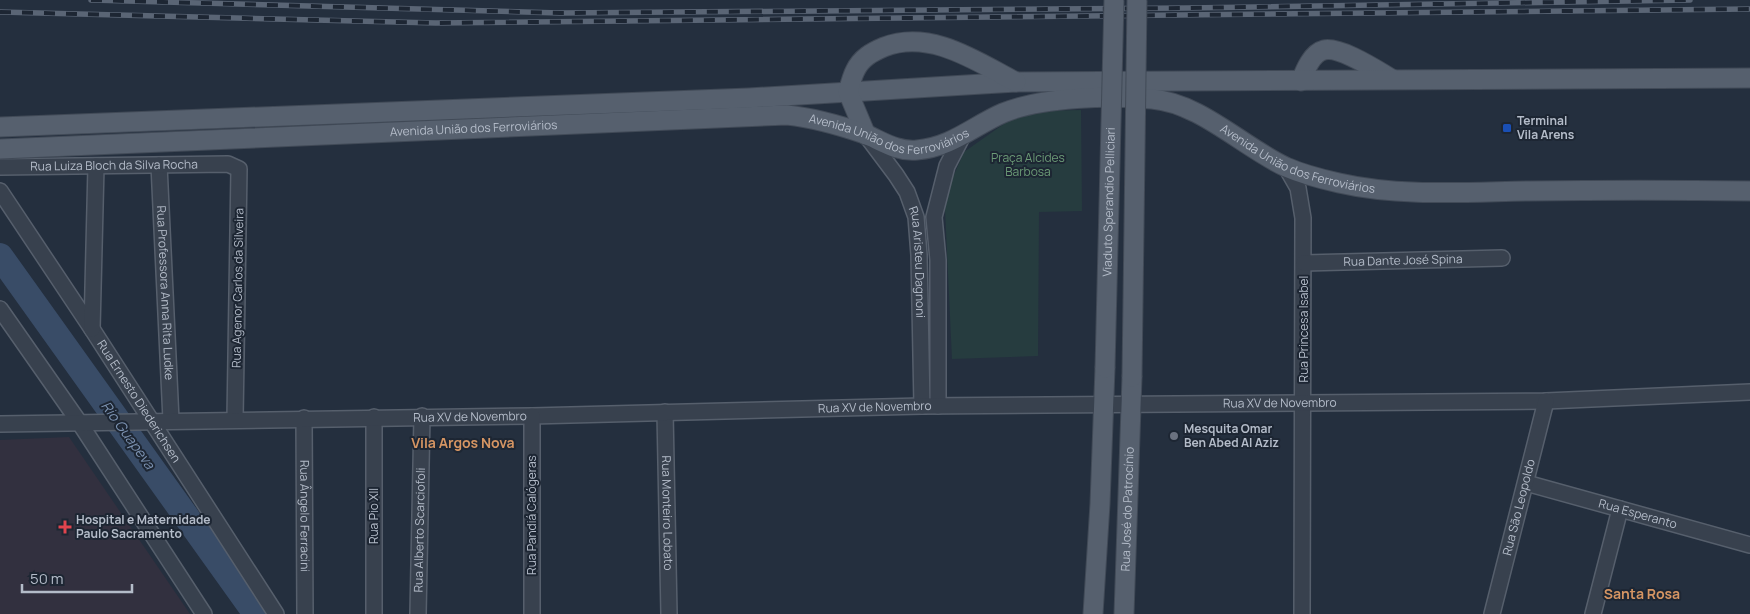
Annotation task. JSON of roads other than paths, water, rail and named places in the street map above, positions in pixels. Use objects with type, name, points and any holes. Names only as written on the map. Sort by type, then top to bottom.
[{"type":"main road","name":"Viaduto Sperandio Pelliciari","points":[[1104,404],[1114,0]]},
{"type":"main road","points":[[1132,403],[1137,0]]},
{"type":"main road","points":[[866,135],[848,92],[856,70],[868,54],[891,45],[919,41],[940,45],[1016,82]]},
{"type":"main road","points":[[1301,81],[1304,70],[1316,55],[1323,50],[1331,50],[1366,64],[1393,80]]},
{"type":"main road","name":"Avenida União dos Ferroviários","points":[[0,127],[848,92],[1016,82],[1750,78]]},
{"type":"main road","name":"Avenida União dos Ferroviários","points":[[0,149],[787,115],[815,118],[866,135],[894,148],[913,151],[932,148],[962,137],[1001,113],[1022,105],[1115,98],[1154,99],[1168,102],[1197,114],[1286,167],[1341,184],[1383,189],[1449,192],[1623,189],[1750,191]]},
{"type":"main road","name":"Rua José do Patrocínio","points":[[1124,614],[1132,403]]},
{"type":"main road","points":[[1093,614],[1104,404]]},
{"type":"street","name":"Rua Aristeu Dagnoni","points":[[866,135],[903,186],[916,217],[920,255],[922,406]]},
{"type":"street","name":"Rua Aristeu Dagnoni","points":[[938,406],[938,260],[934,217],[947,166],[962,137]]},
{"type":"street","name":"Rua Luiza Bloch da Silva Rocha","points":[[0,167],[228,164]]},
{"type":"street","name":"Rua Agenor Carlos da Silveira","points":[[228,164],[239,169],[240,176],[235,419]]},
{"type":"street","name":"Rua Professora Anna Rita Ludke","points":[[159,165],[170,420]]},
{"type":"street","points":[[92,329],[96,166]]},
{"type":"street","name":"Rua Princesa Isabel","points":[[1286,167],[1298,188],[1302,218],[1304,263],[1302,614]]},
{"type":"street","name":"Rua Ernesto Diederichsen","points":[[0,191],[92,329],[144,421],[276,614]]},
{"type":"street","name":"Rua Dante José Spina","points":[[1304,263],[1502,258]]},
{"type":"street","points":[[0,309],[85,422],[204,614]]},
{"type":"street","name":"Rua XV de Novembro","points":[[0,424],[422,416],[532,416],[922,406],[1546,401],[1750,392]]},
{"type":"street","name":"Rua São Leopoldo","points":[[1492,614],[1546,401]]},
{"type":"street","name":"Rua Monteiro Lobato","points":[[665,412],[668,614]]},
{"type":"street","name":"Rua Alberto Scarciofoli","points":[[418,614],[422,416]]},
{"type":"street","name":"Rua Pandiá Calógeras","points":[[532,416],[532,614]]},
{"type":"street","name":"Rua Pio XII","points":[[374,417],[374,614]]},
{"type":"street","name":"Rua Ângelo Ferracini","points":[[304,418],[305,614]]},
{"type":"street","name":"Rua Esperanto","points":[[1526,483],[1750,545]]},
{"type":"street","points":[[1593,614],[1620,509]]},
{"type":"waterway","name":"Rio Guapeva","points":[[0,256],[256,614]]},
{"type":"railway","points":[[91,0],[560,13],[1187,8],[1690,0]]},
{"type":"railway","points":[[0,12],[436,23],[1750,9]]},
{"type":"place","name":"Terminal Vila Arens","points":[[1507,128]]},
{"type":"place","name":"Mesquita Omar Ben Abed Al Aziz","points":[[1174,436]]},
{"type":"place","name":"Hospital e Maternidade Paulo Sacramento","points":[[65,527]]},
{"type":"district","name":"Vila Argos Nova","points":[[463,443]]},
{"type":"district","name":"Santa Rosa","points":[[1642,594]]},
{"type":"park label","name":"Praça Alcides Barbosa","points":[[1028,165]]}]
